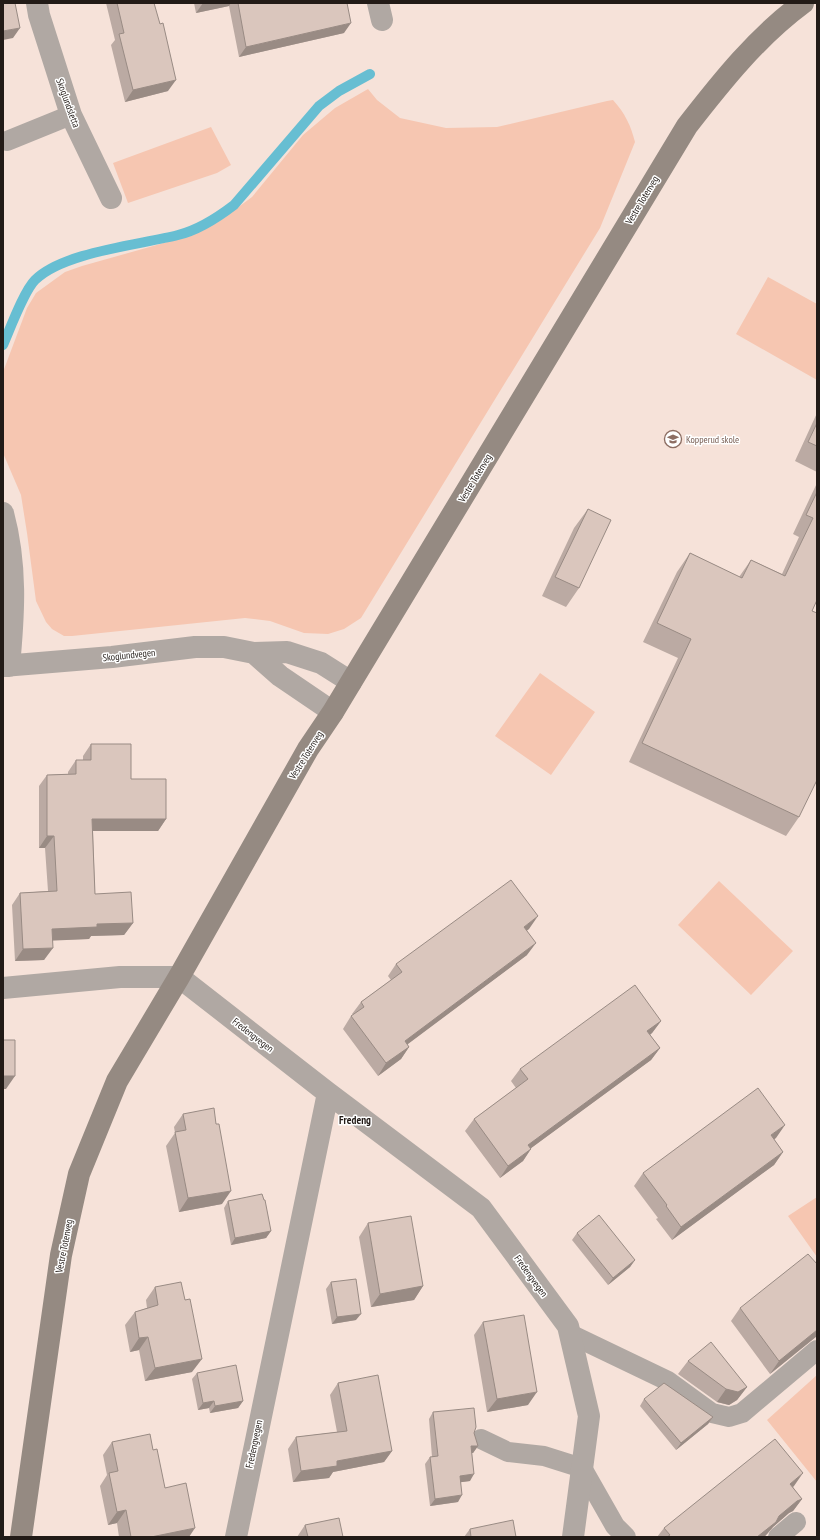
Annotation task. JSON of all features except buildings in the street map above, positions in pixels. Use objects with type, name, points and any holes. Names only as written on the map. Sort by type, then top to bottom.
[{"type":"street","name":"Skoglundsletta","points":[[37,3],[39,15],[71,115],[110,198]]},
{"type":"street","name":"Vestre Totenveg","points":[[21,1537],[61,1255],[79,1174],[117,1081],[179,977],[308,749],[333,712],[687,126],[721,81],[763,36],[803,3]]},
{"type":"street","points":[[3,514],[12,557],[14,579],[14,616],[6,666]]},
{"type":"street","name":"Skoglundvegen","points":[[6,666],[112,657],[195,647],[224,647],[254,653],[287,652],[321,664],[351,682]]},
{"type":"street","points":[[254,653],[280,676],[333,712]]},
{"type":"street","points":[[3,988],[120,977],[179,977]]},
{"type":"street","name":"Fredengvegen","points":[[179,977],[328,1094],[481,1208],[568,1326],[589,1416],[573,1537]]},
{"type":"street","name":"Fredengvegen","points":[[236,1537],[328,1094]]},
{"type":"lane","points":[[8,141],[71,115]]},
{"type":"lane","points":[[570,1334],[668,1381],[712,1413],[729,1416],[742,1413],[817,1350]]},
{"type":"lane","points":[[481,1439],[508,1452],[544,1456],[582,1468],[615,1526],[626,1537]]},
{"type":"lane","points":[[778,1537],[796,1522]]},
{"type":"shaded area","points":[[368,89],[377,100],[400,118],[446,128],[497,127],[613,100],[627,120],[635,142],[600,228],[361,618],[344,629],[328,634],[304,633],[270,621],[245,618],[64,636],[52,629],[46,622],[36,601],[21,495],[3,453],[3,372],[27,308],[36,293],[65,272],[178,239],[195,233],[221,220],[252,197],[303,135],[335,108]]},
{"type":"shaded area","points":[[211,127],[231,165],[217,173],[128,203],[113,163]]},
{"type":"shaded area","points":[[768,277],[817,304],[817,380],[736,334]]},
{"type":"shaded area","points":[[540,673],[595,712],[551,775],[495,736]]},
{"type":"shaded area","points":[[719,881],[793,951],[751,995],[678,925]]},
{"type":"shaded area","points":[[817,1197],[817,1257],[788,1216]]},
{"type":"shaded area","points":[[817,1375],[817,1482],[767,1420]]},
{"type":"waterway","points":[[3,345],[26,293],[35,280],[48,270],[82,256],[186,233],[214,219],[234,205],[319,106],[339,91],[370,74]]},
{"type":"place","name":"Kopperud skole","points":[[673,439]]},
{"type":"district","name":"Fredeng","points":[[355,1120]]}]
